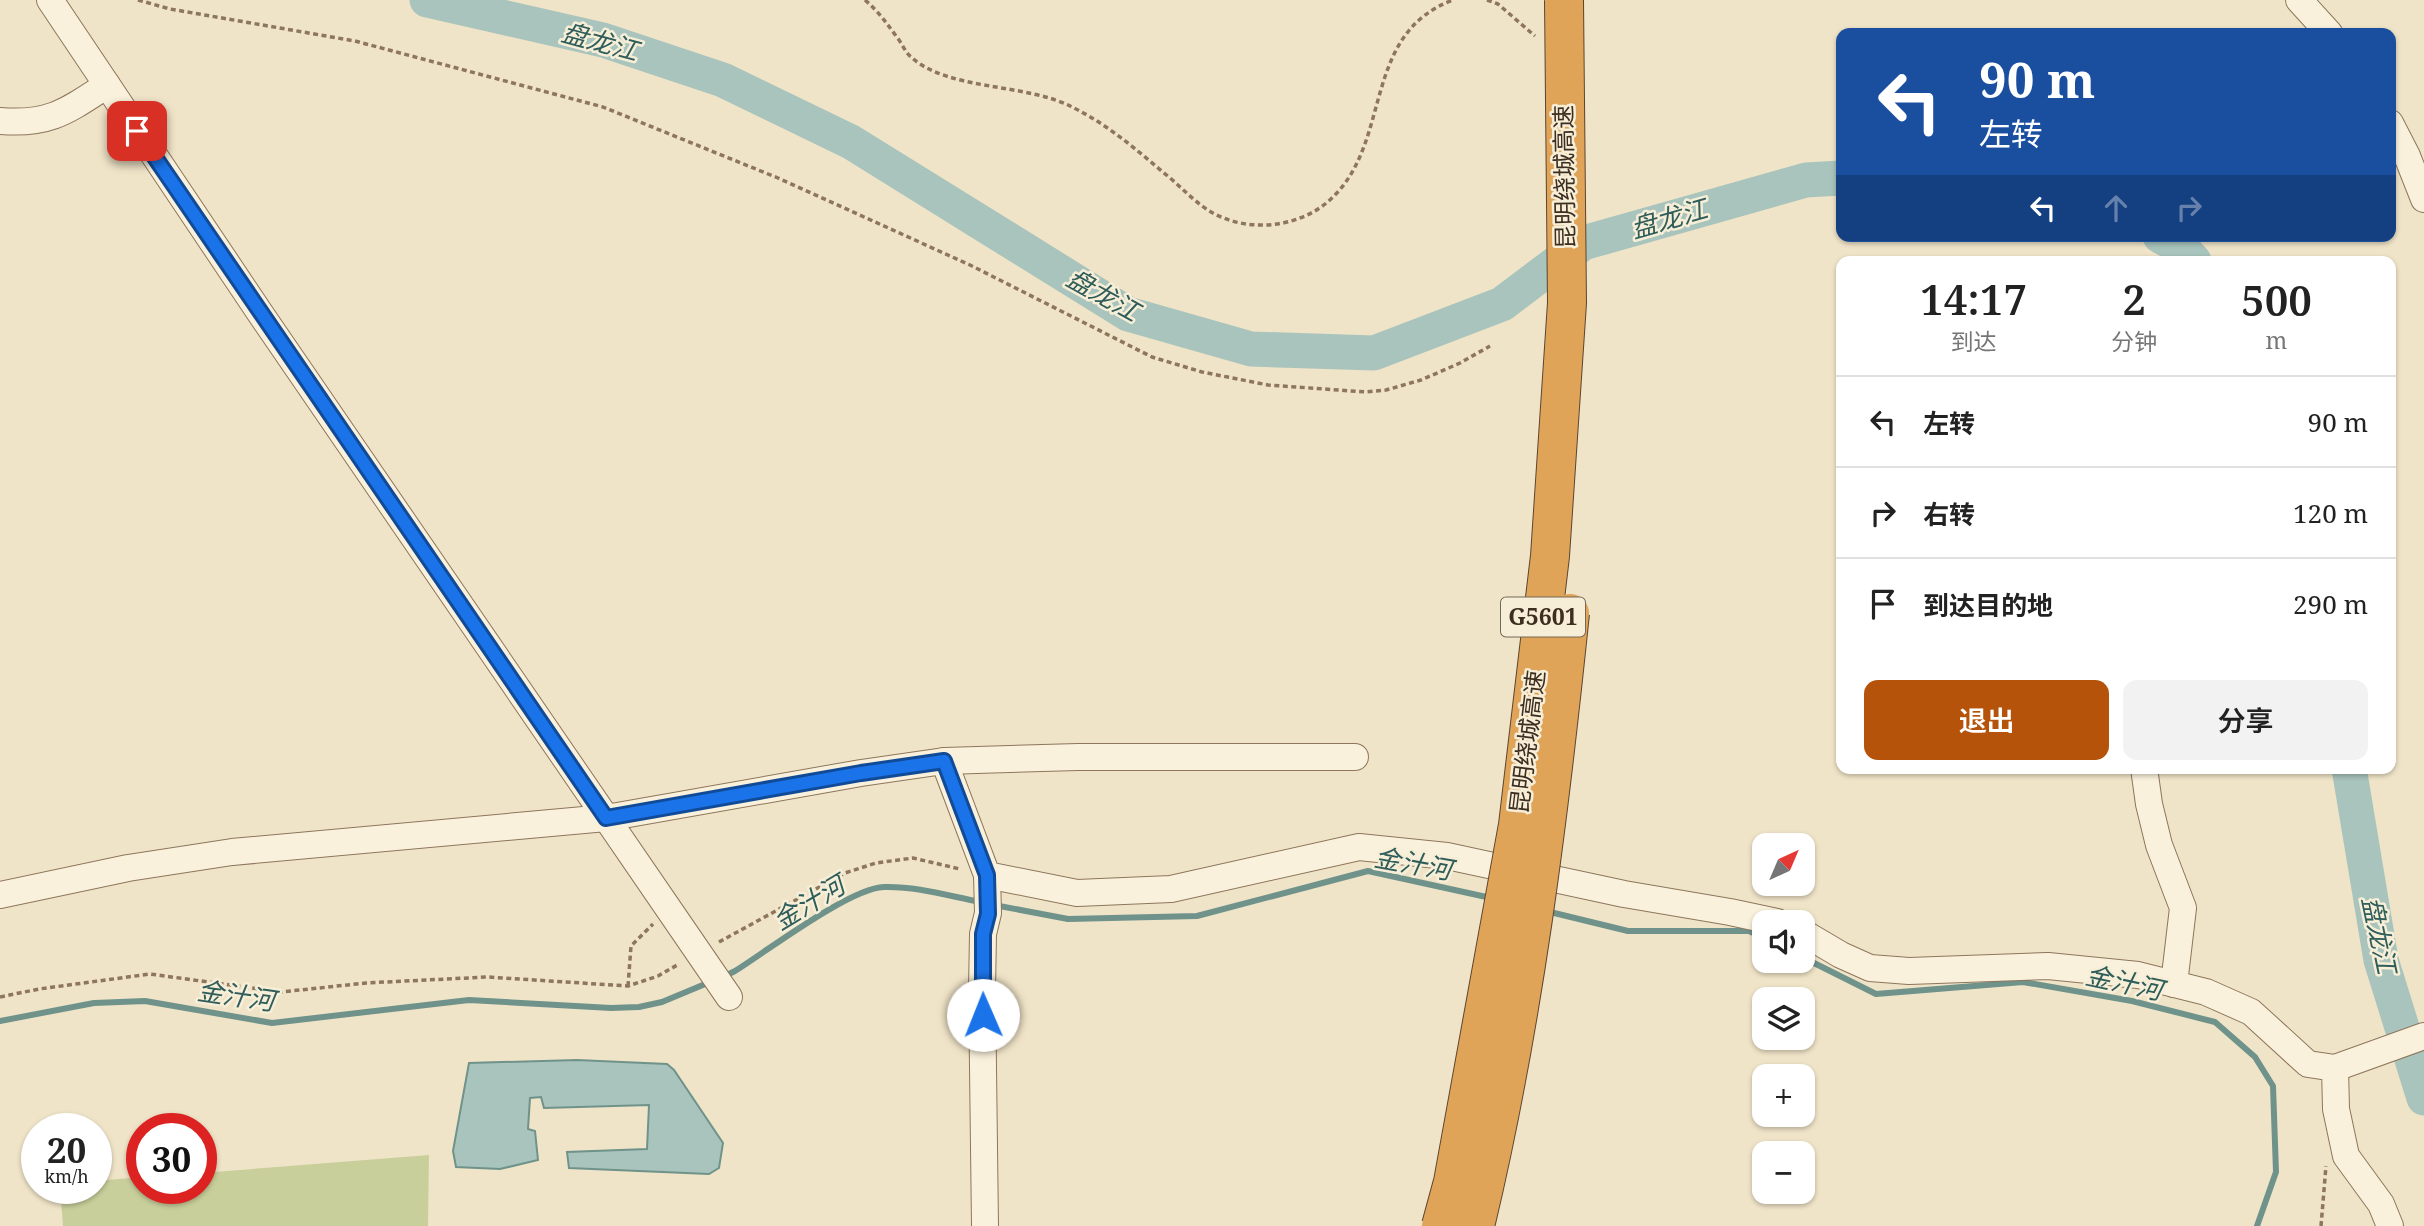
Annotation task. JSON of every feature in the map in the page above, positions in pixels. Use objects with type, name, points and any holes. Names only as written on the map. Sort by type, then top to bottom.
[{"type":"highway","name":"昆明绕城高速","points":[[1441,1226],[1452,1182],[1518,825],[1550,556],[1567,303],[1564,0]]},
{"type":"highway","name":"昆明绕城高速","points":[[1475,1226],[1491,1159],[1522,982],[1557,743],[1573,576],[1588,317],[1588,125],[1583,0]]},
{"type":"street","points":[[2299,0],[2324,28]]},
{"type":"street","points":[[57,9],[729,997]]},
{"type":"street","points":[[0,121],[24,123],[61,115],[107,85]]},
{"type":"street","points":[[2396,135],[2424,198]]},
{"type":"street","points":[[0,895],[128,868],[232,852],[606,818],[944,761],[1078,757],[1354,757]]},
{"type":"street","points":[[944,761],[987,875],[988,914],[983,934],[985,1226]]},
{"type":"street","points":[[2145,774],[2159,845],[2183,908],[2174,984]]},
{"type":"street","points":[[987,875],[1077,893],[1171,889],[1359,846],[1447,856],[1624,894],[1752,917]]},
{"type":"street","points":[[1815,940],[1870,968],[1909,971],[2048,966],[2138,975],[2206,992],[2251,1012],[2308,1064],[2335,1068],[2424,1036]]},
{"type":"street","points":[[2335,1068],[2336,1110],[2346,1156],[2381,1204],[2390,1226]]},
{"type":"path","points":[[138,0],[170,9],[355,41],[603,107],[778,178],[970,265],[1152,357],[1202,372],[1268,385],[1366,392],[1386,390],[1421,380],[1490,346]]},
{"type":"path","points":[[865,0],[879,13],[911,57],[932,70],[962,80],[1035,93],[1070,105],[1105,125],[1198,203],[1214,213],[1234,221],[1278,225],[1316,210],[1333,198],[1348,180],[1364,146],[1384,76],[1395,50],[1420,17],[1453,0]]},
{"type":"path","points":[[1487,0],[1498,4],[1537,38]]},
{"type":"path","points":[[0,997],[150,974],[281,992],[366,983],[488,977],[628,986],[700,957],[845,873],[876,863],[913,858],[987,875]]},
{"type":"path","points":[[628,986],[631,946],[668,909]]},
{"type":"path","points":[[2321,1226],[2327,1158],[2339,1125]]},
{"type":"green space","points":[[429,1155],[428,1226],[63,1226],[61,1204],[112,1204],[112,1180],[126,1178],[126,1204],[217,1204],[217,1172]]},
{"type":"water","points":[[577,1060],[667,1064],[674,1070],[723,1143],[719,1168],[709,1174],[569,1168],[567,1152],[647,1149],[649,1105],[544,1108],[541,1097],[530,1098],[528,1129],[535,1131],[538,1160],[500,1169],[456,1167],[453,1151],[469,1063]]},
{"type":"waterway","name":"盘龙江","points":[[427,0],[603,40],[723,80],[851,142],[1128,314],[1251,349],[1374,353],[1502,304],[1583,243],[1806,180],[1836,178]]},
{"type":"waterway","name":"盘龙江","points":[[2171,242],[2189,256]]},
{"type":"waterway","name":"盘龙江","points":[[2350,774],[2381,960],[2424,1098]]},
{"type":"waterway","name":"金汁河","points":[[994,905],[1068,919],[1197,916],[1368,871],[1491,898]]},
{"type":"waterway","name":"金汁河","points":[[723,977],[830,909],[869,890],[884,887],[908,888],[980,902]]},
{"type":"waterway","name":"金汁河","points":[[1546,911],[1628,931],[1752,932]]},
{"type":"waterway","name":"金汁河","points":[[1815,964],[1876,994],[2023,982],[2132,1001],[2215,1022],[2255,1057],[2273,1086],[2276,1172],[2257,1226]]},
{"type":"waterway","name":"金汁河","points":[[0,1021],[94,1003],[145,1001],[272,1023],[469,1000],[611,1008],[639,1007],[662,1002],[710,982]]},
{"type":"route","points":[[137,131],[606,818],[944,761],[987,875],[988,914],[983,934],[983,1015]]}]
